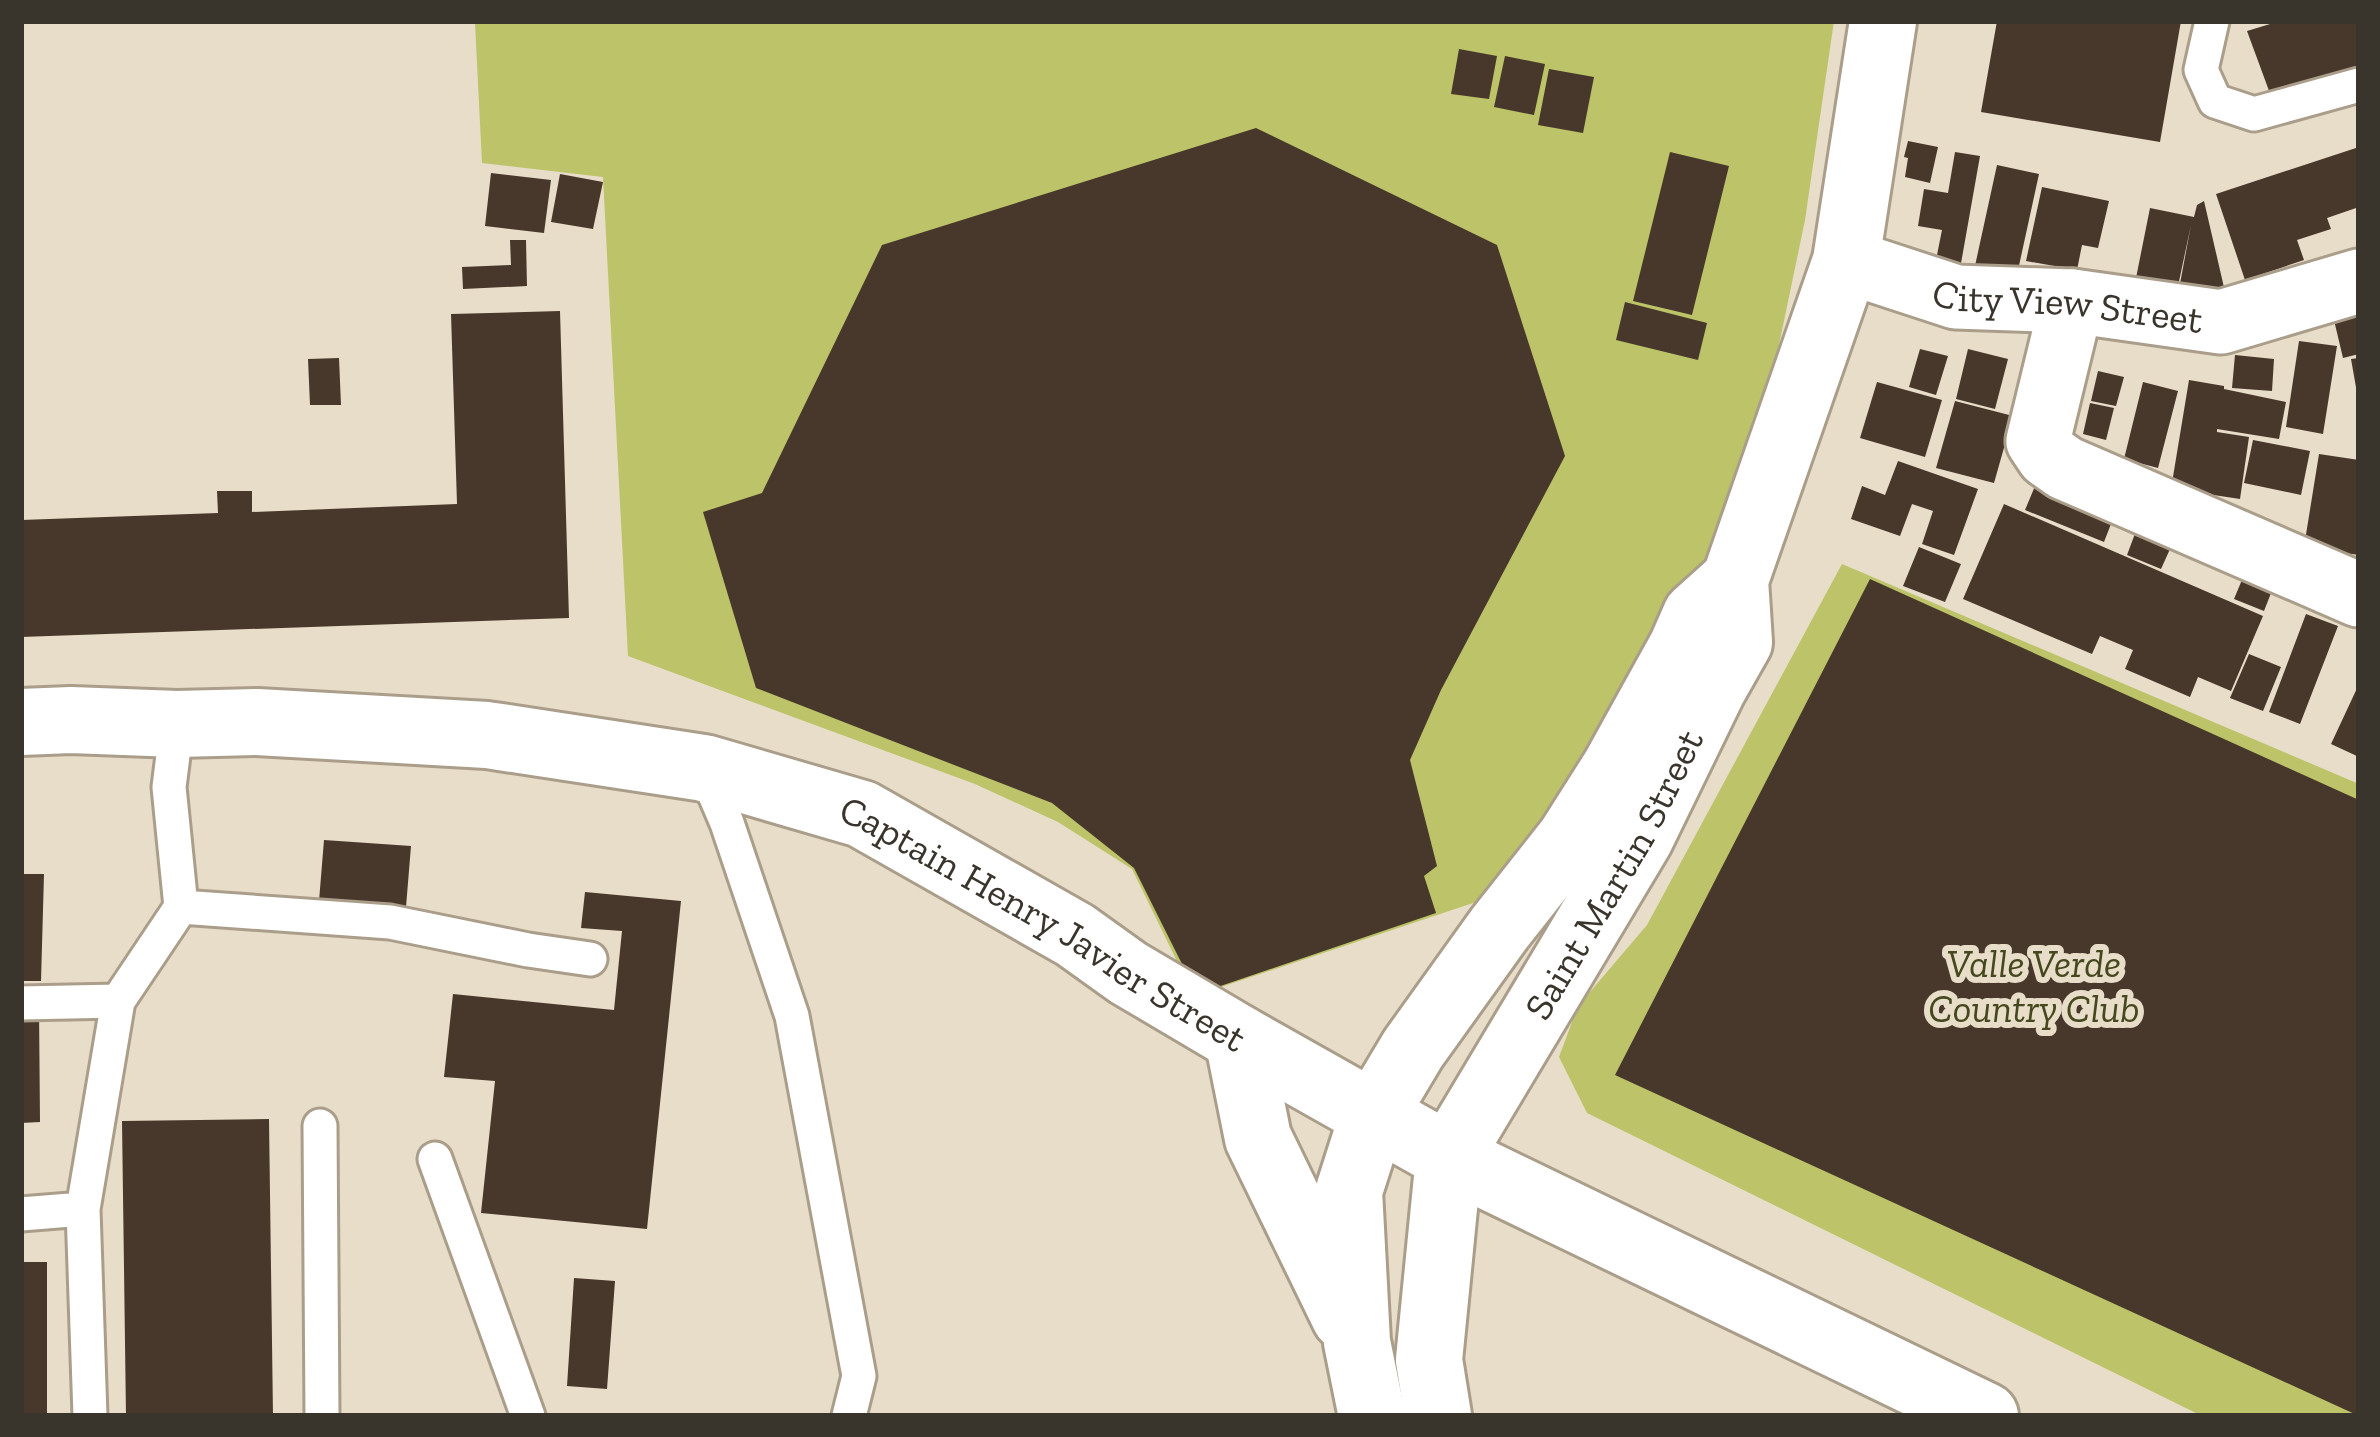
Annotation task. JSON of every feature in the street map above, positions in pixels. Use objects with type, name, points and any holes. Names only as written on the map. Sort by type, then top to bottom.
[{"type":"street","name":"Saint Martin Street","points":[[1449,1157],[1640,838],[1739,642],[1736,580],[1846,261],[1883,21]]},
{"type":"street","name":"City View Street","points":[[1846,261],[1956,297],[2072,301],[2221,322],[2359,281]]},
{"type":"street","points":[[2072,301],[2038,440],[2048,456],[2065,468],[2359,595]]},
{"type":"street","name":"Saint Martin Street","points":[[1357,1342],[1349,1191],[1373,1116],[1413,1049],[1499,928],[1570,839],[1615,768],[1696,615],[1736,580]]},
{"type":"street","name":"Captain Henry Javier Street","points":[[21,722],[257,722],[487,735],[704,768],[862,814],[1075,935],[1128,974],[1449,1157],[1985,1416]]},
{"type":"street","points":[[1238,1038],[1258,1138],[1357,1342],[1372,1416]]},
{"type":"street","points":[[1438,1416],[1429,1360],[1449,1157]]},
{"type":"lane","points":[[2212,21],[2201,70],[2215,101],[2254,114],[2359,85]]},
{"type":"lane","points":[[90,1416],[83,1209],[118,1001],[181,907],[169,787],[177,724]]},
{"type":"lane","points":[[704,768],[792,1016],[859,1376],[849,1416]]},
{"type":"lane","points":[[181,907],[390,922],[590,959]]},
{"type":"lane","points":[[21,1003],[118,1001]]},
{"type":"lane","points":[[320,1126],[322,1416]]},
{"type":"lane","points":[[435,1159],[528,1416]]},
{"type":"lane","points":[[21,1214],[83,1209]]},
{"type":"green space","points":[[472,21],[1834,21],[1805,220],[1755,460],[1684,616],[1515,889],[1194,996],[1132,869],[1058,822],[975,784],[628,656],[603,177],[482,163]]},
{"type":"green space","name":"Valle Verde Country Club","points":[[1842,564],[2359,784],[2359,1416],[2202,1416],[1587,1113],[1559,1057],[1578,1006],[1647,925]]},
{"type":"building","points":[[1997,21],[2181,21],[2160,142],[1981,112]]},
{"type":"building","points":[[2280,21],[2359,21],[2359,77],[2275,107],[2247,31]]},
{"type":"building","points":[[1459,49],[1497,56],[1489,99],[1451,94]]},
{"type":"building","points":[[1505,56],[1545,64],[1534,115],[1494,107]]},
{"type":"building","points":[[1549,69],[1594,77],[1583,133],[1538,125]]},
{"type":"building","points":[[1256,128],[1497,245],[1565,456],[1441,690],[1410,760],[1437,866],[1424,876],[1436,913],[1197,994],[1134,868],[1052,803],[756,688],[703,512],[762,493],[882,245]]},
{"type":"building","points":[[1908,141],[1938,147],[1930,183],[1905,177]]},
{"type":"building","points":[[2359,147],[2359,207],[2327,218],[2331,229],[2297,240],[2304,260],[2245,280],[2216,194]]},
{"type":"building","points":[[1670,152],[1729,166],[1692,315],[1633,301]]},
{"type":"building","points":[[1955,152],[1980,156],[1960,269],[1935,265],[1942,230],[1918,226],[1924,189],[1948,193]]},
{"type":"building","points":[[1997,165],[2039,174],[2015,284],[1973,275]]},
{"type":"building","points":[[491,173],[551,180],[544,233],[485,226]]},
{"type":"building","points":[[560,174],[603,182],[593,229],[551,222]]},
{"type":"building","points":[[2042,187],[2109,201],[2098,248],[2082,245],[2077,270],[2026,261]]},
{"type":"building","points":[[2204,201],[2226,296],[2176,305],[2191,225],[2174,305],[2132,298],[2150,208],[2194,217],[2197,205]]},
{"type":"building","points":[[510,240],[526,240],[527,286],[463,289],[462,267],[511,265]]},
{"type":"building","points":[[1625,302],[1707,323],[1698,360],[1616,340]]},
{"type":"building","points":[[2359,310],[2359,354],[2343,358],[2333,316]]},
{"type":"building","points":[[560,311],[569,618],[21,637],[21,520],[218,513],[217,491],[252,491],[252,512],[457,504],[451,314]]},
{"type":"building","points":[[2299,341],[2337,346],[2323,434],[2286,427]]},
{"type":"building","points":[[1920,349],[1948,356],[1936,395],[1909,387]]},
{"type":"building","points":[[1968,349],[2008,359],[1995,409],[1956,399]]},
{"type":"building","points":[[2235,355],[2274,359],[2272,391],[2232,388]]},
{"type":"building","points":[[339,358],[341,405],[310,405],[308,359]]},
{"type":"building","points":[[2359,358],[2359,393],[2357,393],[2351,359]]},
{"type":"building","points":[[2098,371],[2124,377],[2116,406],[2091,401]]},
{"type":"building","points":[[2189,380],[2286,402],[2279,439],[2217,429],[2249,437],[2240,499],[2207,494],[2206,506],[2169,501]]},
{"type":"building","points":[[1877,382],[1942,400],[1925,457],[1860,438]]},
{"type":"building","points":[[2143,382],[2178,391],[2158,468],[2124,459]]},
{"type":"building","points":[[1955,401],[2013,416],[1994,483],[1936,468]]},
{"type":"building","points":[[2090,403],[2114,408],[2106,440],[2083,434]]},
{"type":"building","points":[[2253,440],[2310,451],[2301,495],[2244,483]]},
{"type":"building","points":[[2319,454],[2359,460],[2359,555],[2304,547]]},
{"type":"building","points":[[1898,461],[1978,489],[1954,555],[1922,544],[1933,511],[1912,504],[1900,536],[1851,519],[1862,486],[1885,495]]},
{"type":"building","points":[[2040,474],[2118,506],[2104,542],[2025,510]]},
{"type":"building","points":[[2004,504],[2263,616],[2231,691],[2198,677],[2190,697],[2125,669],[2133,650],[2100,636],[2092,654],[1963,599]]},
{"type":"building","points":[[2139,523],[2175,538],[2161,569],[2127,555]]},
{"type":"building","points":[[1919,547],[1961,564],[1945,602],[1903,586]]},
{"type":"building","points":[[2244,575],[2273,588],[2264,611],[2234,599]]},
{"type":"building","name":"Valle Verde Country Club","points":[[1870,579],[2359,800],[2359,1416],[1615,1075]]},
{"type":"building","points":[[2306,614],[2338,626],[2300,724],[2269,712]]},
{"type":"building","points":[[2249,654],[2281,667],[2263,711],[2230,698]]},
{"type":"building","points":[[2359,684],[2359,757],[2331,744]]},
{"type":"building","points":[[324,840],[411,846],[406,907],[319,901]]},
{"type":"building","points":[[21,874],[44,874],[41,981],[21,981]]},
{"type":"building","points":[[585,892],[681,901],[647,1229],[481,1213],[495,1081],[444,1077],[453,994],[614,1010],[622,931],[581,928]]},
{"type":"building","points":[[39,1007],[40,1122],[21,1123],[21,1008]]},
{"type":"building","points":[[269,1119],[273,1416],[126,1416],[122,1121]]},
{"type":"building","points":[[21,1262],[47,1262],[47,1414],[21,1415]]},
{"type":"building","points":[[574,1278],[615,1281],[607,1389],[567,1386]]}]
